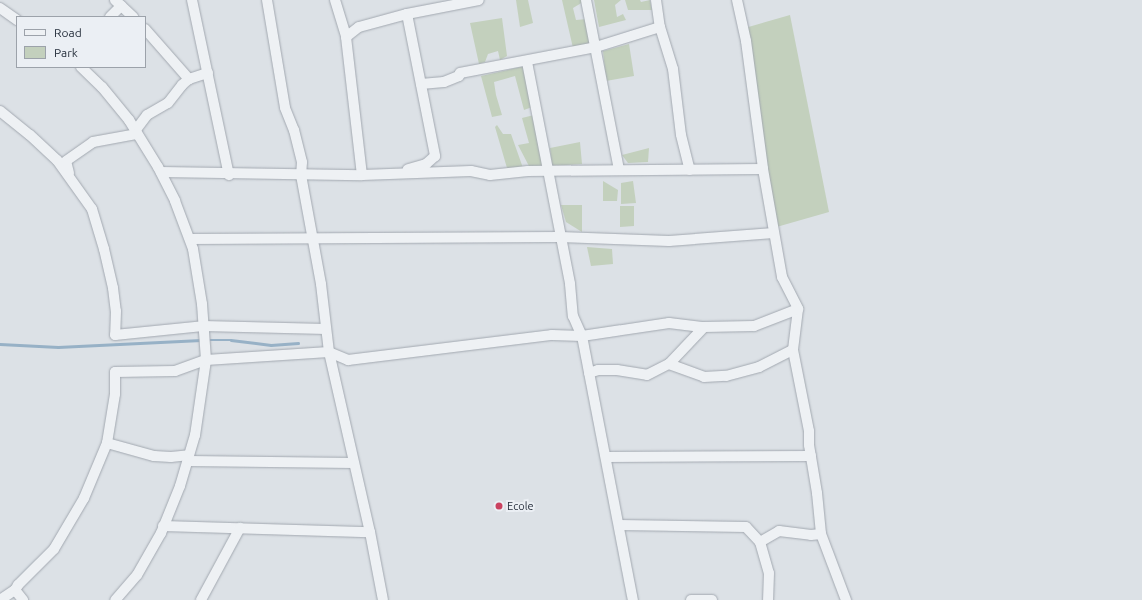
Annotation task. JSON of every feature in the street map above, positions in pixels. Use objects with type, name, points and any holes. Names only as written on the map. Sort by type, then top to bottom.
[{"type":"street","points":[[192,0],[229,175]]},
{"type":"street","points":[[266,0],[285,108],[294,130],[302,162],[301,175],[311,239],[321,284],[330,352],[353,464],[370,532],[383,600]]},
{"type":"street","points":[[336,0],[346,36],[362,175]]},
{"type":"street","points":[[346,36],[359,28],[407,14],[479,0]]},
{"type":"street","points":[[586,0],[619,170]]},
{"type":"street","points":[[656,0],[660,27],[673,69],[681,135],[690,170]]},
{"type":"street","points":[[737,0],[746,41],[763,169],[782,277],[798,309],[793,350],[809,432],[821,534],[846,600]]},
{"type":"street","points":[[111,16],[118,3],[132,16]]},
{"type":"street","points":[[0,8],[16,19]]},
{"type":"street","points":[[390,174],[426,164],[435,156],[407,14]]},
{"type":"street","points":[[421,84],[444,82],[460,76],[460,73],[527,62],[596,47],[660,27]]},
{"type":"street","points":[[146,30],[189,79]]},
{"type":"street","points":[[527,62],[570,284],[573,316],[582,336],[633,600]]},
{"type":"street","points":[[82,68],[102,87],[129,120],[161,172],[190,239],[202,304],[206,360],[195,435],[180,486],[163,526],[137,575],[115,600]]},
{"type":"street","points":[[69,175],[66,161],[93,142],[136,133],[147,116],[168,103],[182,85],[189,79],[208,73]]},
{"type":"street","points":[[0,112],[30,135],[57,160],[92,209],[98,225],[113,288],[116,311],[115,335],[203,326],[326,329]]},
{"type":"street","points":[[161,172],[229,175],[362,175],[471,171],[490,175],[528,171],[763,169]]},
{"type":"street","points":[[190,239],[560,238],[669,241],[774,233]]},
{"type":"street","points":[[0,600],[15,590],[18,585],[54,549],[84,498],[108,443],[115,394],[115,372],[175,371],[206,360],[330,352],[348,360],[552,336],[582,336],[669,323],[704,327],[754,326],[798,309]]},
{"type":"street","points":[[588,373],[598,370],[616,370],[647,375],[669,364],[704,327]]},
{"type":"street","points":[[669,364],[704,377],[726,376],[759,367],[793,350]]},
{"type":"street","points":[[108,443],[154,456],[353,464]]},
{"type":"street","points":[[606,457],[811,456]]},
{"type":"street","points":[[619,524],[746,527],[760,542],[769,573],[768,600]]},
{"type":"street","points":[[163,526],[370,532]]},
{"type":"street","points":[[202,600],[240,528]]},
{"type":"street","points":[[760,542],[779,531],[811,535],[821,534]]},
{"type":"street","points":[[15,590],[23,600]]},
{"type":"street","points":[[691,600],[712,600]]},
{"type":"green space","points":[[516,0],[528,0],[533,23],[520,27]]},
{"type":"green space","points":[[562,0],[582,0],[583,2],[573,8],[576,20],[587,19],[591,44],[573,48]]},
{"type":"green space","points":[[594,0],[621,0],[615,5],[617,17],[623,14],[626,20],[599,27]]},
{"type":"green space","points":[[625,0],[640,0],[641,2],[650,0],[652,10],[628,10]]},
{"type":"green space","points":[[790,15],[829,212],[773,228],[745,28]]},
{"type":"green space","points":[[502,18],[507,56],[500,60],[498,51],[488,54],[485,62],[479,64],[470,23]]},
{"type":"green space","points":[[629,44],[634,76],[606,81],[603,51]]},
{"type":"green space","points":[[525,66],[532,107],[524,110],[515,76],[494,82],[502,115],[492,117],[481,76]]},
{"type":"green space","points":[[534,115],[544,168],[530,168],[518,145],[529,143],[522,118]]},
{"type":"green space","points":[[497,125],[503,134],[511,134],[523,168],[507,168],[495,127]]},
{"type":"green space","points":[[580,142],[582,164],[552,166],[550,148]]},
{"type":"green space","points":[[649,148],[648,162],[628,163],[622,155]]},
{"type":"green space","points":[[603,181],[618,190],[617,201],[603,201]]},
{"type":"green space","points":[[633,181],[636,203],[621,204],[621,183]]},
{"type":"green space","points":[[561,205],[582,205],[582,232],[566,222]]},
{"type":"green space","points":[[620,206],[634,206],[634,226],[620,227]]},
{"type":"green space","points":[[587,247],[612,249],[613,264],[591,266]]},
{"type":"waterway","points":[[0,344],[58,347],[201,340]]},
{"type":"waterway","points":[[206,340],[231,340],[271,345],[298,343]]},
{"type":"place","name":"Ecole","points":[[499,506]]}]
